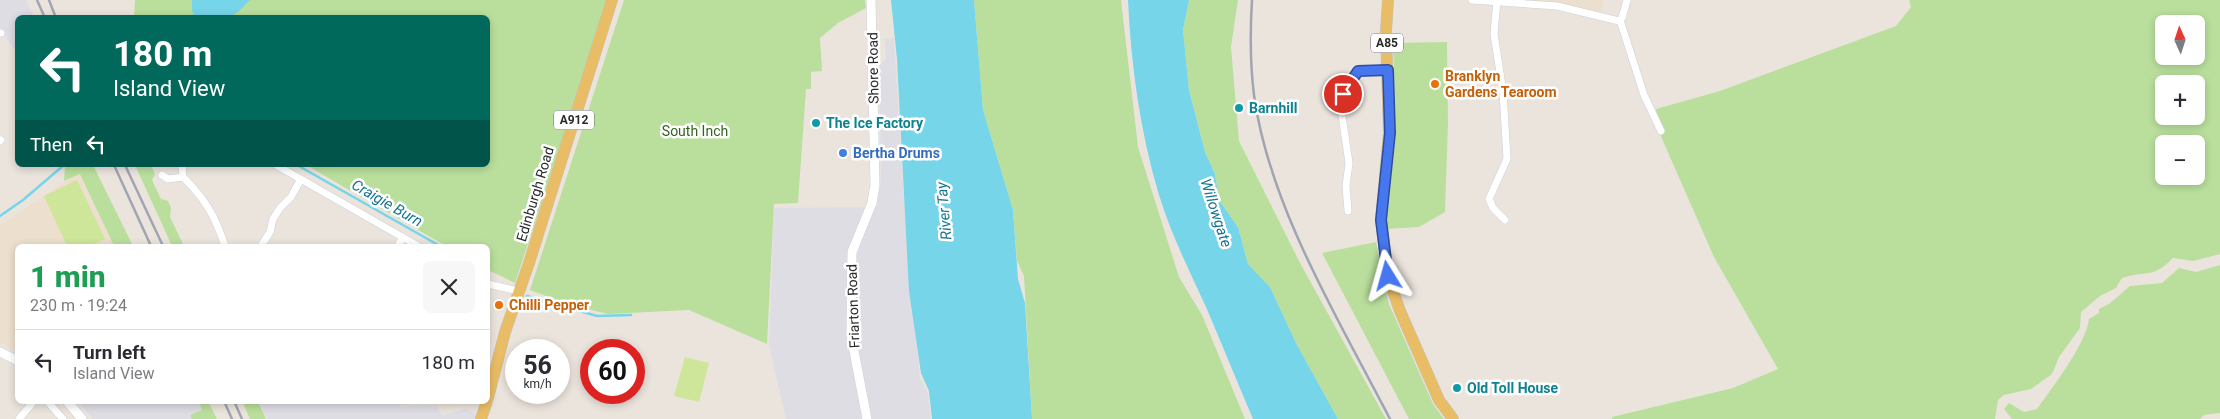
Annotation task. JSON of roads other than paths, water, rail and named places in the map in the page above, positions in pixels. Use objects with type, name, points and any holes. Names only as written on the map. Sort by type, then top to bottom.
[{"type":"main road","name":"Edinburgh Road","points":[[490,391],[518,291],[529,263],[612,0]]},
{"type":"main road","name":"A85","points":[[1388,0],[1386,32],[1390,133],[1381,220],[1388,276],[1400,311],[1439,400],[1453,419]]},
{"type":"main road","points":[[481,419],[485,404]]},
{"type":"street","name":"Shore Road","points":[[852,252],[872,203],[875,185],[871,0]]},
{"type":"street","points":[[1472,0],[1557,6],[1620,20]]},
{"type":"street","points":[[1627,0],[1620,20],[1644,95],[1661,130]]},
{"type":"street","points":[[1497,1],[1494,34],[1503,92],[1507,159],[1489,199],[1493,208],[1505,220]]},
{"type":"street","points":[[1348,211],[1346,186],[1349,163],[1342,109],[1343,94],[1358,71],[1388,70]]},
{"type":"street","points":[[1503,92],[1542,89]]},
{"type":"street","points":[[182,167],[183,177],[197,190],[218,222],[224,244]]},
{"type":"street","points":[[280,167],[414,244]]},
{"type":"street","points":[[162,175],[168,180],[183,177]]},
{"type":"street","points":[[262,244],[270,232],[276,214],[291,197],[301,179]]},
{"type":"street","points":[[399,244],[403,238]]},
{"type":"street","name":"Friarton Road","points":[[852,252],[851,336],[867,419]]},
{"type":"street","points":[[490,284],[518,291]]},
{"type":"street","points":[[0,352],[15,360]]},
{"type":"street","points":[[19,419],[32,404]]},
{"type":"street","points":[[50,404],[63,419]]},
{"type":"street","points":[[70,404],[82,419]]},
{"type":"water","points":[[192,0],[250,0],[233,15],[194,15]]},
{"type":"water","name":"River Tay","points":[[891,0],[974,0],[983,110],[1013,210],[1018,279],[1025,303],[1032,419],[932,419],[929,391],[921,373],[909,291],[897,59]]},
{"type":"water","name":"Willowgate","points":[[1128,0],[1189,0],[1183,30],[1189,90],[1205,152],[1215,174],[1219,200],[1238,227],[1248,264],[1270,287],[1296,343],[1338,419],[1253,419],[1175,238],[1159,195],[1152,171],[1137,98]]},
{"type":"waterway","name":"Craigie Burn","points":[[0,216],[23,200],[62,167]]},
{"type":"waterway","name":"Craigie Burn","points":[[301,167],[436,244]]},
{"type":"waterway","name":"Craigie Burn","points":[[527,296],[597,316],[631,315]]},
{"type":"railway","points":[[37,0],[44,15]]},
{"type":"railway","points":[[49,0],[55,15]]},
{"type":"railway","points":[[1252,0],[1251,48],[1254,95],[1262,137],[1274,179],[1309,262],[1390,419]]},
{"type":"railway","points":[[115,167],[150,244]]},
{"type":"railway","points":[[126,167],[162,244]]},
{"type":"railway","points":[[225,404],[232,419]]},
{"type":"railway","points":[[235,404],[242,419]]},
{"type":"place","name":"Branklyn Gardens Tearoom","points":[[1435,84]]},
{"type":"place","name":"Barnhill","points":[[1239,108]]},
{"type":"place","name":"The Ice Factory","points":[[816,123]]},
{"type":"place","name":"Bertha Drums","points":[[843,153]]},
{"type":"place","name":"Chilli Pepper","points":[[499,305]]},
{"type":"place","name":"Old Toll House","points":[[1457,388]]},
{"type":"park label","name":"South Inch","points":[[695,131]]}]
